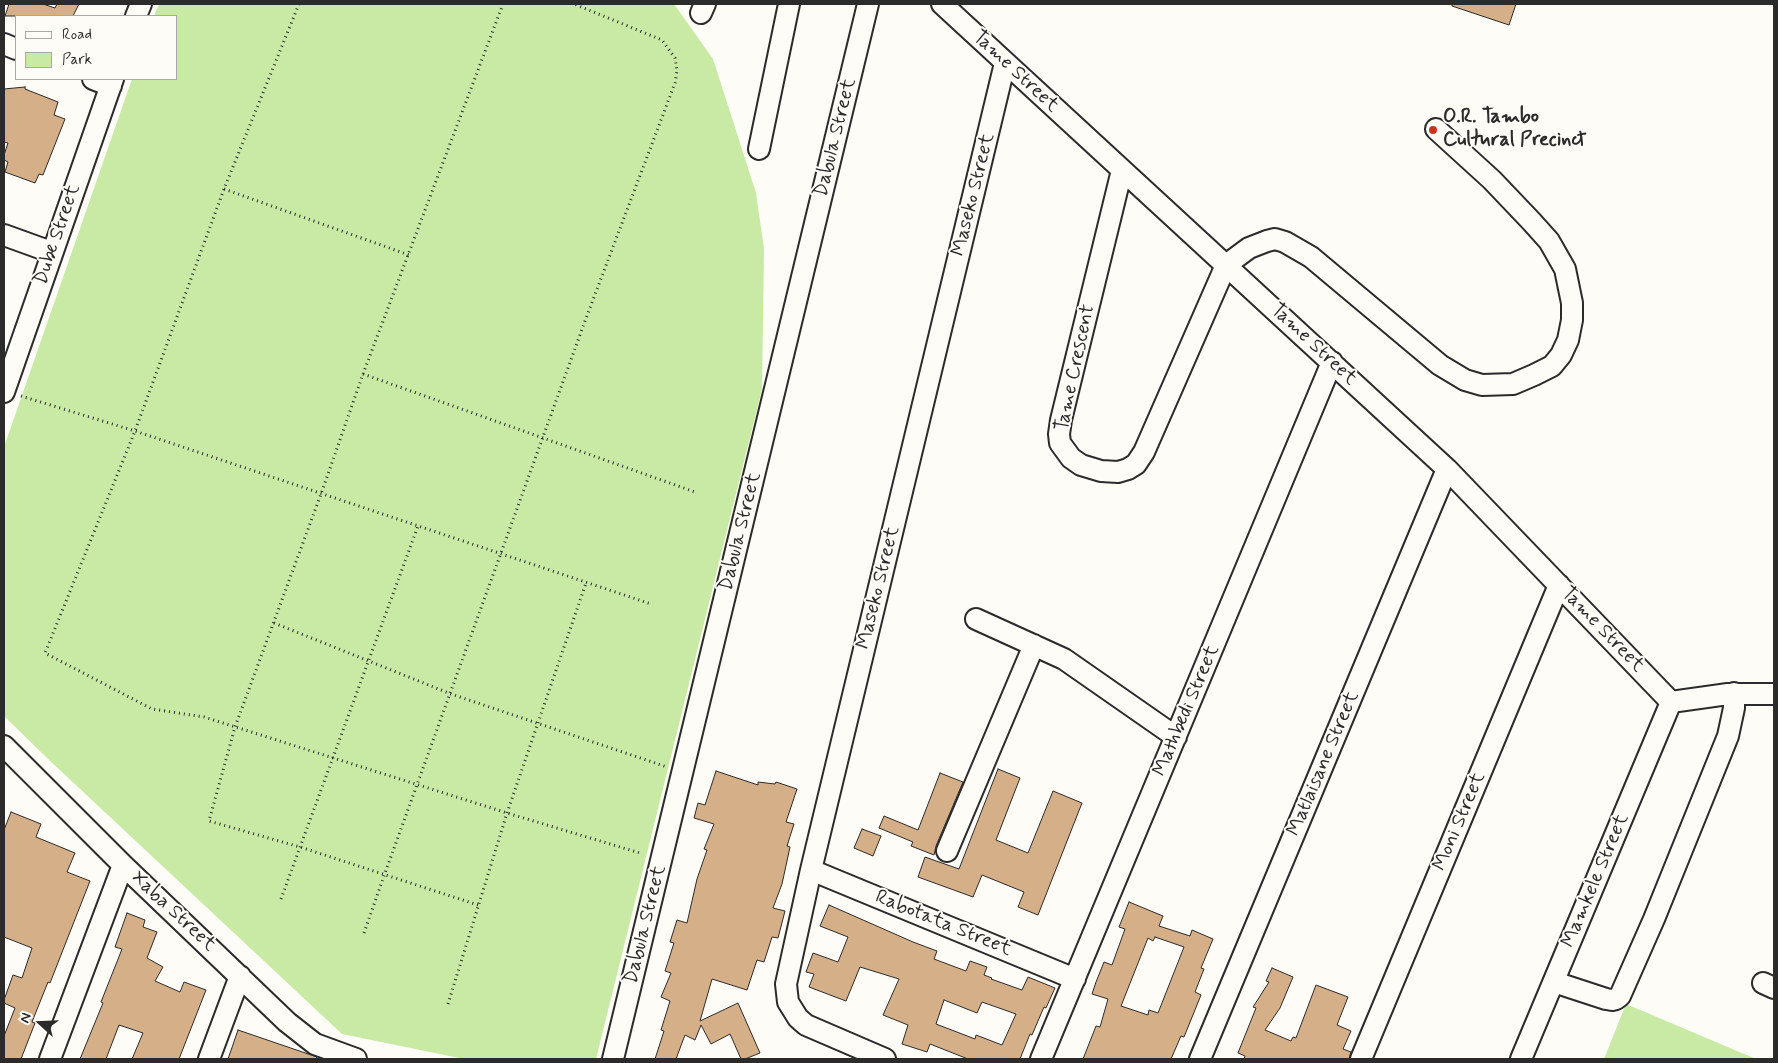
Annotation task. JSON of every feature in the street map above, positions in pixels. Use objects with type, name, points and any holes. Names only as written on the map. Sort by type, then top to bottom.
[{"type":"street","points":[[759,149],[789,4]]},
{"type":"street","name":"Dabula Street","points":[[613,1059],[684,772],[868,4]]},
{"type":"street","name":"Tame Street","points":[[942,4],[1447,469],[1671,702]]},
{"type":"street","name":"Maseko Street","points":[[885,1059],[806,1025],[798,1018],[788,1002],[786,984],[811,870],[1005,63]]},
{"type":"street","name":"Dube Street","points":[[4,391],[106,81]]},
{"type":"street","points":[[1226,265],[1258,243],[1276,240],[1285,242],[1311,257],[1440,366],[1465,380],[1482,385],[1513,384],[1534,376],[1552,366],[1561,355],[1568,340],[1572,320],[1572,303],[1565,269],[1549,241],[1532,222],[1492,180],[1436,129]]},
{"type":"street","name":"Tame Crescent","points":[[1122,170],[1061,420],[1060,443],[1070,458],[1081,465],[1118,472],[1136,464],[1144,452],[1226,265]]},
{"type":"street","points":[[4,235],[51,252]]},
{"type":"street","name":"Mathbedi Street","points":[[1041,1059],[1332,362]]},
{"type":"street","name":"Matlaisane Street","points":[[1200,1059],[1447,469]]},
{"type":"street","name":"Moni Street","points":[[1361,1059],[1559,585]]},
{"type":"street","points":[[976,619],[1064,659],[1176,737]]},
{"type":"street","points":[[947,851],[1034,645]]},
{"type":"street","points":[[1554,982],[1606,999],[1612,1000],[1620,996],[1728,736],[1734,708],[1734,693]]},
{"type":"street","points":[[1671,702],[1734,693],[1774,694]]},
{"type":"street","name":"Mamkele Street","points":[[1521,1059],[1671,702]]},
{"type":"street","name":"Xaba Street","points":[[5,752],[287,1022],[316,1044],[356,1059]]},
{"type":"street","points":[[50,1059],[123,865]]},
{"type":"street","name":"Rabotata Street","points":[[811,870],[1075,979]]},
{"type":"street","points":[[208,1059],[240,976]]},
{"type":"path","points":[[299,4],[224,189],[135,432],[45,653],[152,709],[204,717],[640,853]]},
{"type":"path","points":[[478,905],[385,873],[209,821],[235,727],[363,374],[503,4]]},
{"type":"path","points":[[364,933],[585,322],[675,83],[677,71],[675,58],[662,40],[574,4]]},
{"type":"path","points":[[224,189],[409,255]]},
{"type":"path","points":[[363,374],[695,492]]},
{"type":"path","points":[[4,391],[135,432],[651,604]]},
{"type":"path","points":[[281,899],[418,526]]},
{"type":"path","points":[[448,1004],[507,813],[586,583]]},
{"type":"path","points":[[274,623],[451,694],[684,772]]},
{"type":"green space","points":[[159,4],[674,4],[713,59],[756,193],[764,249],[762,389],[596,1059],[464,1059],[342,1034],[4,716],[4,447],[132,80],[178,80],[178,15],[154,15]]},
{"type":"green space","points":[[1626,1004],[1756,1059],[1604,1059]]},
{"type":"building","points":[[9,4],[43,4],[55,8],[57,4],[79,4],[74,15],[5,16]]},
{"type":"building","points":[[1452,4],[1516,4],[1509,25],[1452,6]]},
{"type":"building","points":[[25,87],[25,89],[58,102],[54,115],[65,119],[43,175],[39,174],[35,183],[5,172],[8,162],[4,160],[4,155],[8,143],[4,142],[4,89]]},
{"type":"building","points":[[998,769],[1020,778],[996,840],[1028,853],[1053,791],[1082,803],[1038,915],[1018,907],[1024,892],[982,875],[973,897],[918,877],[925,857],[959,869]]},
{"type":"building","points":[[716,771],[758,785],[758,782],[775,784],[776,782],[797,789],[786,822],[794,824],[787,846],[790,847],[782,884],[773,908],[785,911],[778,938],[772,937],[764,962],[757,960],[747,990],[712,979],[700,1021],[738,1003],[760,1053],[741,1059],[730,1034],[711,1044],[701,1025],[695,1040],[685,1035],[676,1059],[655,1059],[664,1031],[661,1030],[670,1001],[661,997],[671,973],[665,971],[674,943],[670,942],[677,920],[687,923],[697,879],[707,850],[704,849],[714,824],[694,818],[698,803],[705,805]]},
{"type":"building","points":[[940,773],[963,782],[934,855],[911,846],[913,842],[879,828],[884,816],[918,830]]},
{"type":"building","points":[[11,812],[41,824],[36,837],[75,853],[67,872],[90,881],[50,983],[48,982],[32,1022],[35,1023],[21,1059],[4,1059],[4,1036],[15,1008],[4,1003],[4,1000],[13,975],[22,978],[32,948],[4,937],[4,830]]},
{"type":"building","points":[[862,829],[881,836],[873,856],[854,848]]},
{"type":"building","points":[[1129,902],[1163,916],[1159,926],[1190,936],[1192,930],[1213,939],[1201,968],[1204,969],[1195,992],[1201,995],[1184,1037],[1181,1036],[1171,1059],[1083,1059],[1096,1026],[1100,1027],[1108,999],[1092,994],[1104,962],[1112,965],[1125,929],[1119,927]],"holes":[[[1155,937],[1184,947],[1158,1013],[1149,1010],[1148,1015],[1121,1006],[1148,938],[1153,941]]]},
{"type":"building","points":[[829,905],[937,951],[934,959],[966,971],[970,961],[987,967],[984,975],[991,979],[1022,990],[1028,977],[1055,988],[1046,1008],[1044,1007],[1032,1035],[1030,1034],[1020,1059],[968,1059],[930,1044],[927,1052],[902,1044],[908,1025],[883,1015],[899,979],[860,967],[846,1001],[809,987],[814,974],[806,972],[813,953],[838,962],[848,937],[820,926]],"holes":[[[944,1000],[977,1013],[982,1002],[1016,1014],[1002,1045],[976,1035],[975,1039],[936,1024]]]},
{"type":"building","points":[[127,913],[145,920],[143,927],[157,932],[147,958],[163,967],[155,981],[180,992],[184,982],[206,990],[179,1059],[132,1059],[143,1033],[119,1025],[106,1059],[80,1059],[103,1003],[101,1002],[122,949],[115,947]]},
{"type":"building","points":[[1272,968],[1293,977],[1280,1008],[1265,1030],[1291,1041],[1293,1037],[1296,1038],[1316,985],[1348,997],[1337,1025],[1351,1031],[1343,1049],[1351,1052],[1349,1059],[1244,1059],[1245,1056],[1238,1053],[1256,1008],[1253,1007],[1269,982],[1266,981]]},
{"type":"building","points":[[238,1030],[317,1057],[316,1059],[228,1059]]},
{"type":"place","name":"O.R. Tambo Cultural Precinct","points":[[1433,130]]}]
